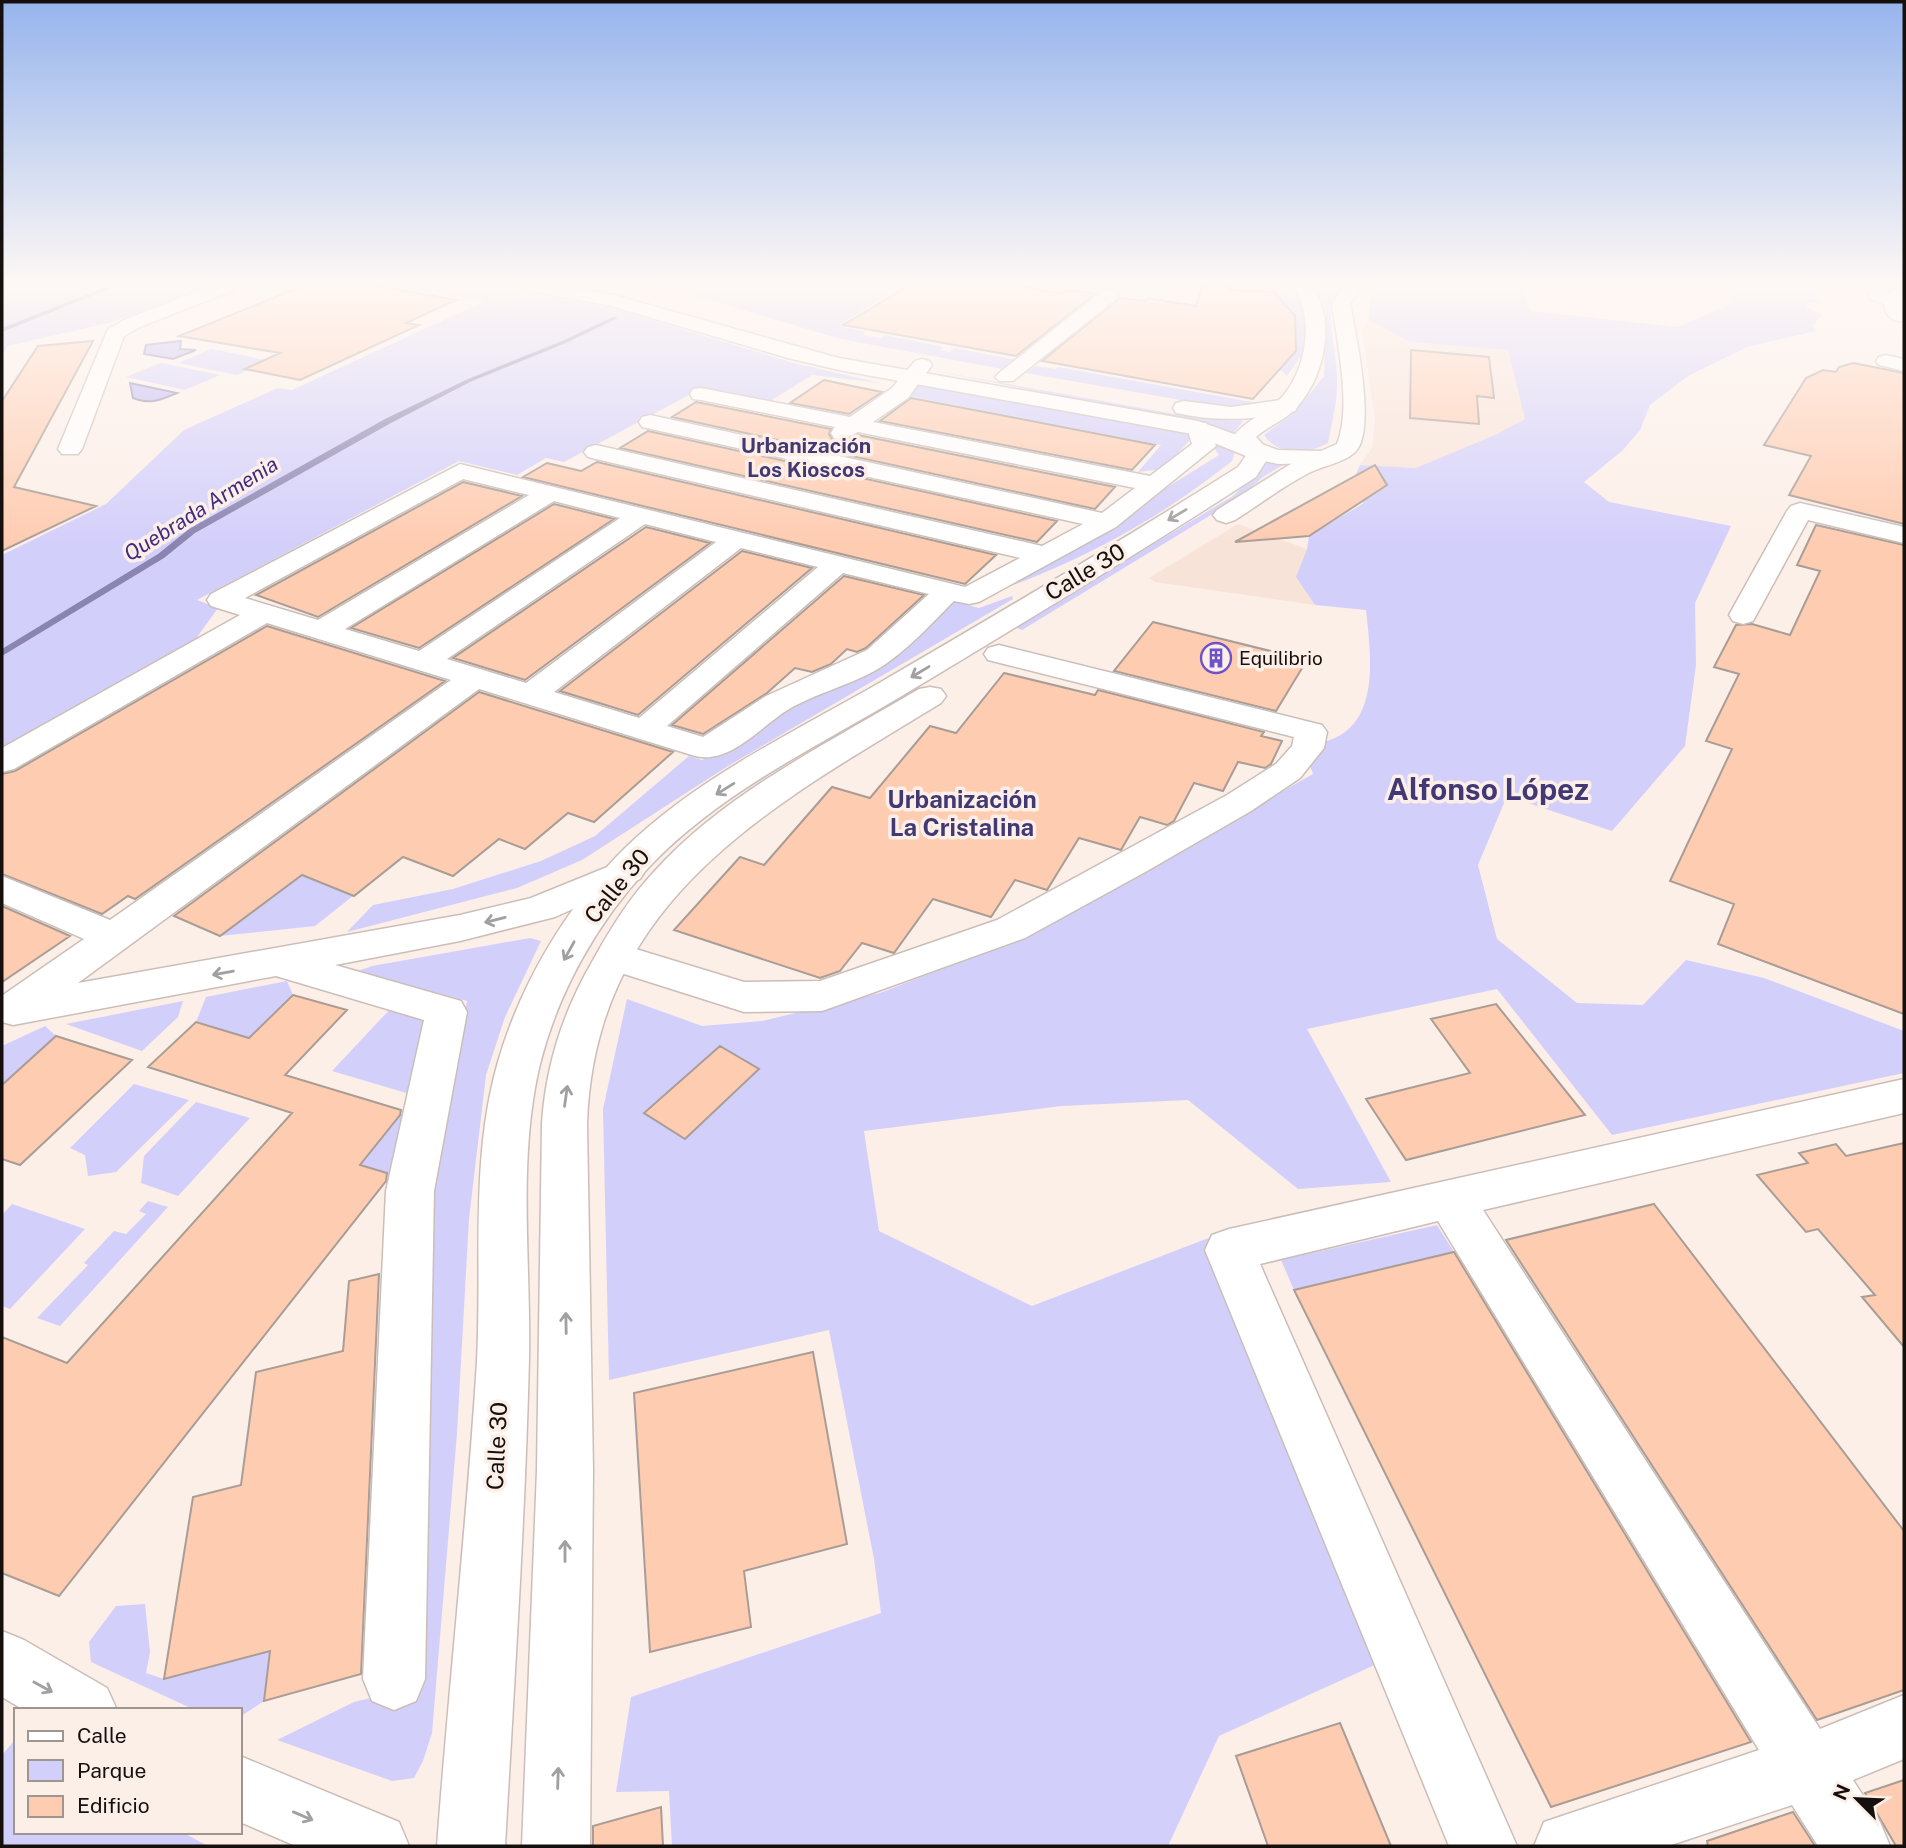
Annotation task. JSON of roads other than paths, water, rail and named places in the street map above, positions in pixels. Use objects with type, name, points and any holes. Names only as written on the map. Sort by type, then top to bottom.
[{"type":"street","points":[[70,449],[100,372]]},
{"type":"street","points":[[706,532],[900,393],[915,372]]},
{"type":"street","points":[[922,372],[1198,428],[1259,453],[1294,459],[1322,457]]},
{"type":"street","points":[[935,372],[1006,377],[1209,412],[1231,414],[1287,406]]},
{"type":"street","points":[[1006,377],[1012,372]]},
{"type":"street","points":[[1259,453],[1244,438],[1250,427],[1268,420],[1287,406],[1309,372]]},
{"type":"street","name":"Calle 30","points":[[556,1846],[565,1570],[563,1118],[571,1064],[586,1013],[616,957],[638,918],[668,880],[712,836],[811,769],[1297,470],[1322,457],[1346,449],[1352,431],[1351,372]]},
{"type":"street","points":[[701,394],[1153,484]]},
{"type":"street","points":[[650,422],[1107,522]]},
{"type":"street","points":[[959,593],[460,471],[221,600],[707,749],[777,703],[878,656],[959,593],[1044,555],[1107,522],[1204,446],[1198,428]]},
{"type":"street","points":[[596,452],[1044,555]]},
{"type":"street","name":"Calle 30","points":[[471,1846],[503,1354],[507,1123],[519,1064],[537,1012],[594,909],[654,840],[715,796],[1224,487],[1247,472],[1259,453]]},
{"type":"street","points":[[321,631],[550,493]]},
{"type":"street","points":[[1743,615],[1800,511],[1904,535]]},
{"type":"street","points":[[423,662],[641,516]]},
{"type":"street","points":[[530,695],[736,540]]},
{"type":"street","points":[[644,730],[838,564]]},
{"type":"street","points":[[2,762],[263,614]]},
{"type":"street","points":[[616,957],[744,997],[822,996],[1011,929],[1239,803],[1288,771],[1308,748],[1311,732],[999,654]]},
{"type":"street","points":[[7,1014],[474,678]]},
{"type":"street","points":[[7,1014],[460,928],[542,908],[627,871]]},
{"type":"street","points":[[2,888],[112,936]]},
{"type":"street","points":[[279,963],[446,1012],[410,1191],[394,1679]]},
{"type":"street","points":[[1483,1846],[1228,1250],[1644,1153],[1904,1096]]},
{"type":"street","points":[[1450,1199],[1856,1846]]},
{"type":"street","points":[[2,1662],[82,1708]]},
{"type":"street","points":[[1567,1846],[1807,1767],[1904,1727]]},
{"type":"street","points":[[242,1790],[375,1846]]},
{"type":"waterway","name":"Quebrada Armenia","points":[[2,653],[161,556],[192,531],[388,421],[489,372]]},
{"type":"place","name":"Equilibrio","points":[[1216,658]]},
{"type":"district","name":"Urbanización Los Kioscos","points":[[806,458]]},
{"type":"district","name":"Alfonso López","points":[[1488,790]]},
{"type":"district","name":"Urbanización La Cristalina","points":[[962,814]]}]
